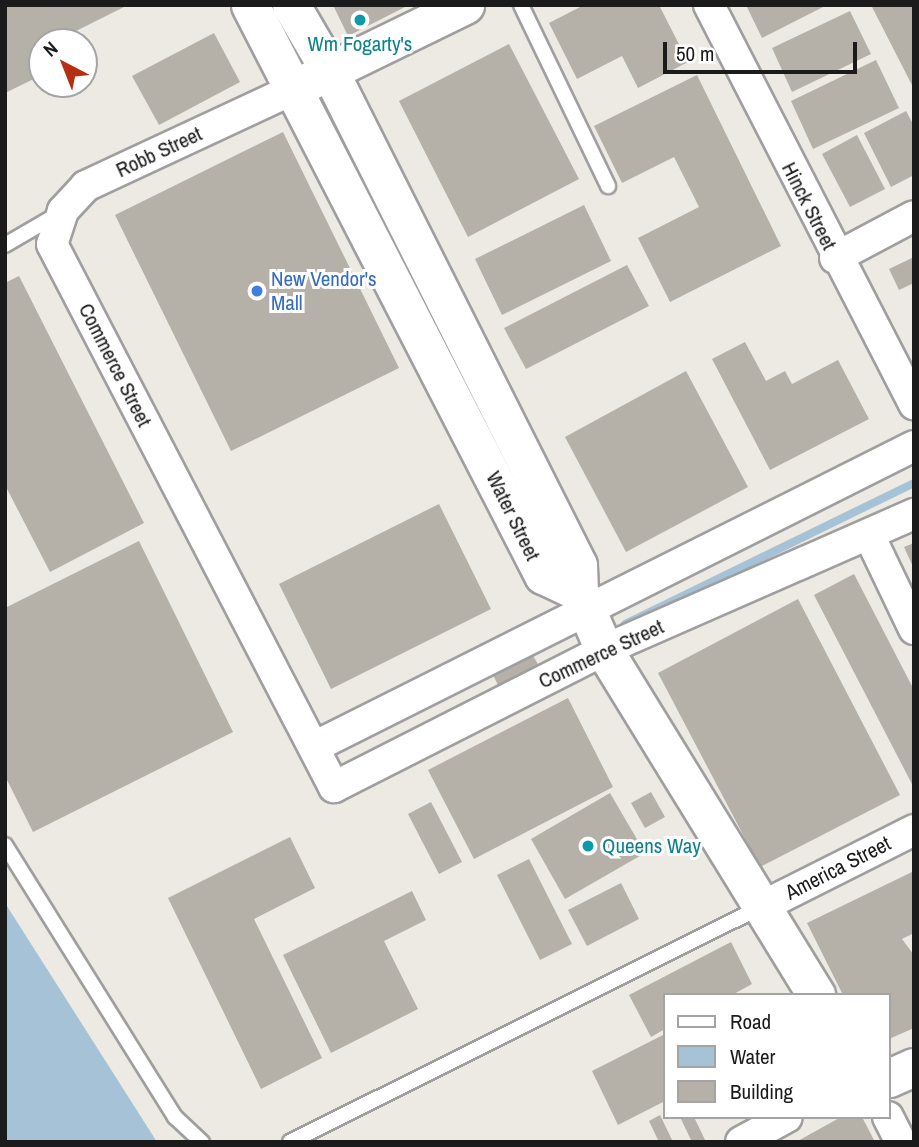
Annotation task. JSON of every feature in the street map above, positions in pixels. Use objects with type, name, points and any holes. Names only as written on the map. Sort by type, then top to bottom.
[{"type":"street","name":"Water Street","points":[[250,5],[294,89],[582,590],[604,650],[815,993]]},
{"type":"street","name":"Water Street","points":[[291,5],[330,70],[489,427]]},
{"type":"street","points":[[294,89],[465,5]]},
{"type":"street","name":"Hinck Street","points":[[709,5],[835,257],[914,404]]},
{"type":"street","name":"Robb Street","points":[[52,244],[63,211],[86,186],[294,89]]},
{"type":"street","points":[[835,257],[914,216]]},
{"type":"street","name":"Commerce Street","points":[[52,244],[334,787],[604,650],[870,537],[914,514]]},
{"type":"street","name":"Commerce Street","points":[[314,747],[582,590],[914,446]]},
{"type":"street","points":[[870,537],[914,629]]},
{"type":"street","name":"America Street","points":[[762,906],[914,830]]},
{"type":"street","points":[[891,1077],[914,1067]]},
{"type":"street","points":[[741,1142],[783,1119]]},
{"type":"street","points":[[889,1119],[901,1142]]},
{"type":"lane","points":[[521,5],[608,186]]},
{"type":"lane","points":[[5,245],[63,211]]},
{"type":"lane","points":[[5,845],[175,1117],[202,1142]]},
{"type":"lane","points":[[290,1142],[762,906]]},
{"type":"water","points":[[5,903],[157,1142],[5,1142]]},
{"type":"building","points":[[5,5],[128,5],[82,28],[28,28],[28,82],[5,93]]},
{"type":"building","name":"Wm Fogarty's","points":[[333,5],[409,5],[348,36]]},
{"type":"building","points":[[584,5],[659,5],[688,62],[638,88],[622,56],[577,79],[549,23]]},
{"type":"building","points":[[746,5],[827,5],[762,38]]},
{"type":"building","points":[[871,5],[914,5],[914,89]]},
{"type":"building","points":[[850,11],[871,54],[792,92],[772,48]]},
{"type":"building","points":[[214,33],[240,82],[159,125],[132,76]]},
{"type":"building","points":[[509,44],[579,179],[468,237],[399,101]]},
{"type":"building","points":[[876,60],[899,108],[813,149],[791,101]]},
{"type":"building","points":[[697,75],[781,246],[670,302],[638,238],[699,207],[674,157],[622,183],[594,126]]},
{"type":"building","points":[[906,111],[914,126],[914,175],[891,187],[864,133]]},
{"type":"building","name":"New Vendor's Mall","points":[[283,132],[399,368],[231,451],[115,215]]},
{"type":"building","points":[[857,135],[885,189],[850,207],[822,154]]},
{"type":"building","points":[[584,205],[611,261],[502,315],[475,259]]},
{"type":"building","points":[[914,257],[914,283],[899,290],[889,269]]},
{"type":"building","points":[[627,265],[649,306],[526,369],[504,328]]},
{"type":"building","points":[[19,276],[144,523],[50,572],[5,485],[5,283]]},
{"type":"building","points":[[745,342],[766,381],[785,371],[792,384],[838,360],[869,419],[770,470],[712,359]]},
{"type":"building","points":[[686,371],[748,487],[626,552],[565,437]]},
{"type":"building","points":[[439,504],[491,609],[331,689],[279,584]]},
{"type":"building","points":[[139,541],[233,732],[33,832],[5,776],[5,608]]},
{"type":"building","points":[[914,543],[914,569],[904,547]]},
{"type":"building","points":[[854,574],[914,690],[914,788],[814,595]]},
{"type":"building","points":[[798,599],[900,795],[760,867],[658,673]]},
{"type":"building","points":[[528,647],[539,666],[499,687],[489,667]]},
{"type":"building","points":[[568,698],[613,787],[474,859],[428,770]]},
{"type":"building","points":[[651,792],[665,817],[645,828],[631,803]]},
{"type":"building","name":"Queens Way","points":[[610,793],[645,853],[565,899],[531,839]]},
{"type":"building","points":[[431,802],[462,862],[439,874],[408,814]]},
{"type":"building","points":[[290,837],[315,888],[254,919],[322,1058],[261,1089],[168,898]]},
{"type":"building","points":[[529,859],[572,944],[540,960],[497,875]]},
{"type":"building","points":[[914,871],[914,933],[902,939],[914,955],[914,1028],[891,1038],[891,993],[842,993],[807,923]]},
{"type":"building","points":[[621,883],[639,919],[587,946],[568,910]]},
{"type":"building","points":[[412,891],[426,920],[384,941],[418,1009],[331,1053],[283,955]]},
{"type":"building","points":[[731,942],[752,984],[736,993],[664,993],[664,1030],[651,1037],[629,995]]},
{"type":"building","points":[[664,1035],[664,1102],[618,1125],[592,1071]]},
{"type":"building","points":[[660,1115],[673,1142],[659,1142],[649,1121]]},
{"type":"building","points":[[681,1119],[695,1119],[706,1142],[692,1142]]},
{"type":"building","points":[[837,1119],[863,1119],[875,1142],[796,1142]]},
{"type":"waterway","points":[[625,624],[914,483]]},
{"type":"place","name":"Wm Fogarty's","points":[[360,20]]},
{"type":"place","name":"New Vendor's Mall","points":[[257,291]]},
{"type":"place","name":"Queens Way","points":[[588,846]]}]
